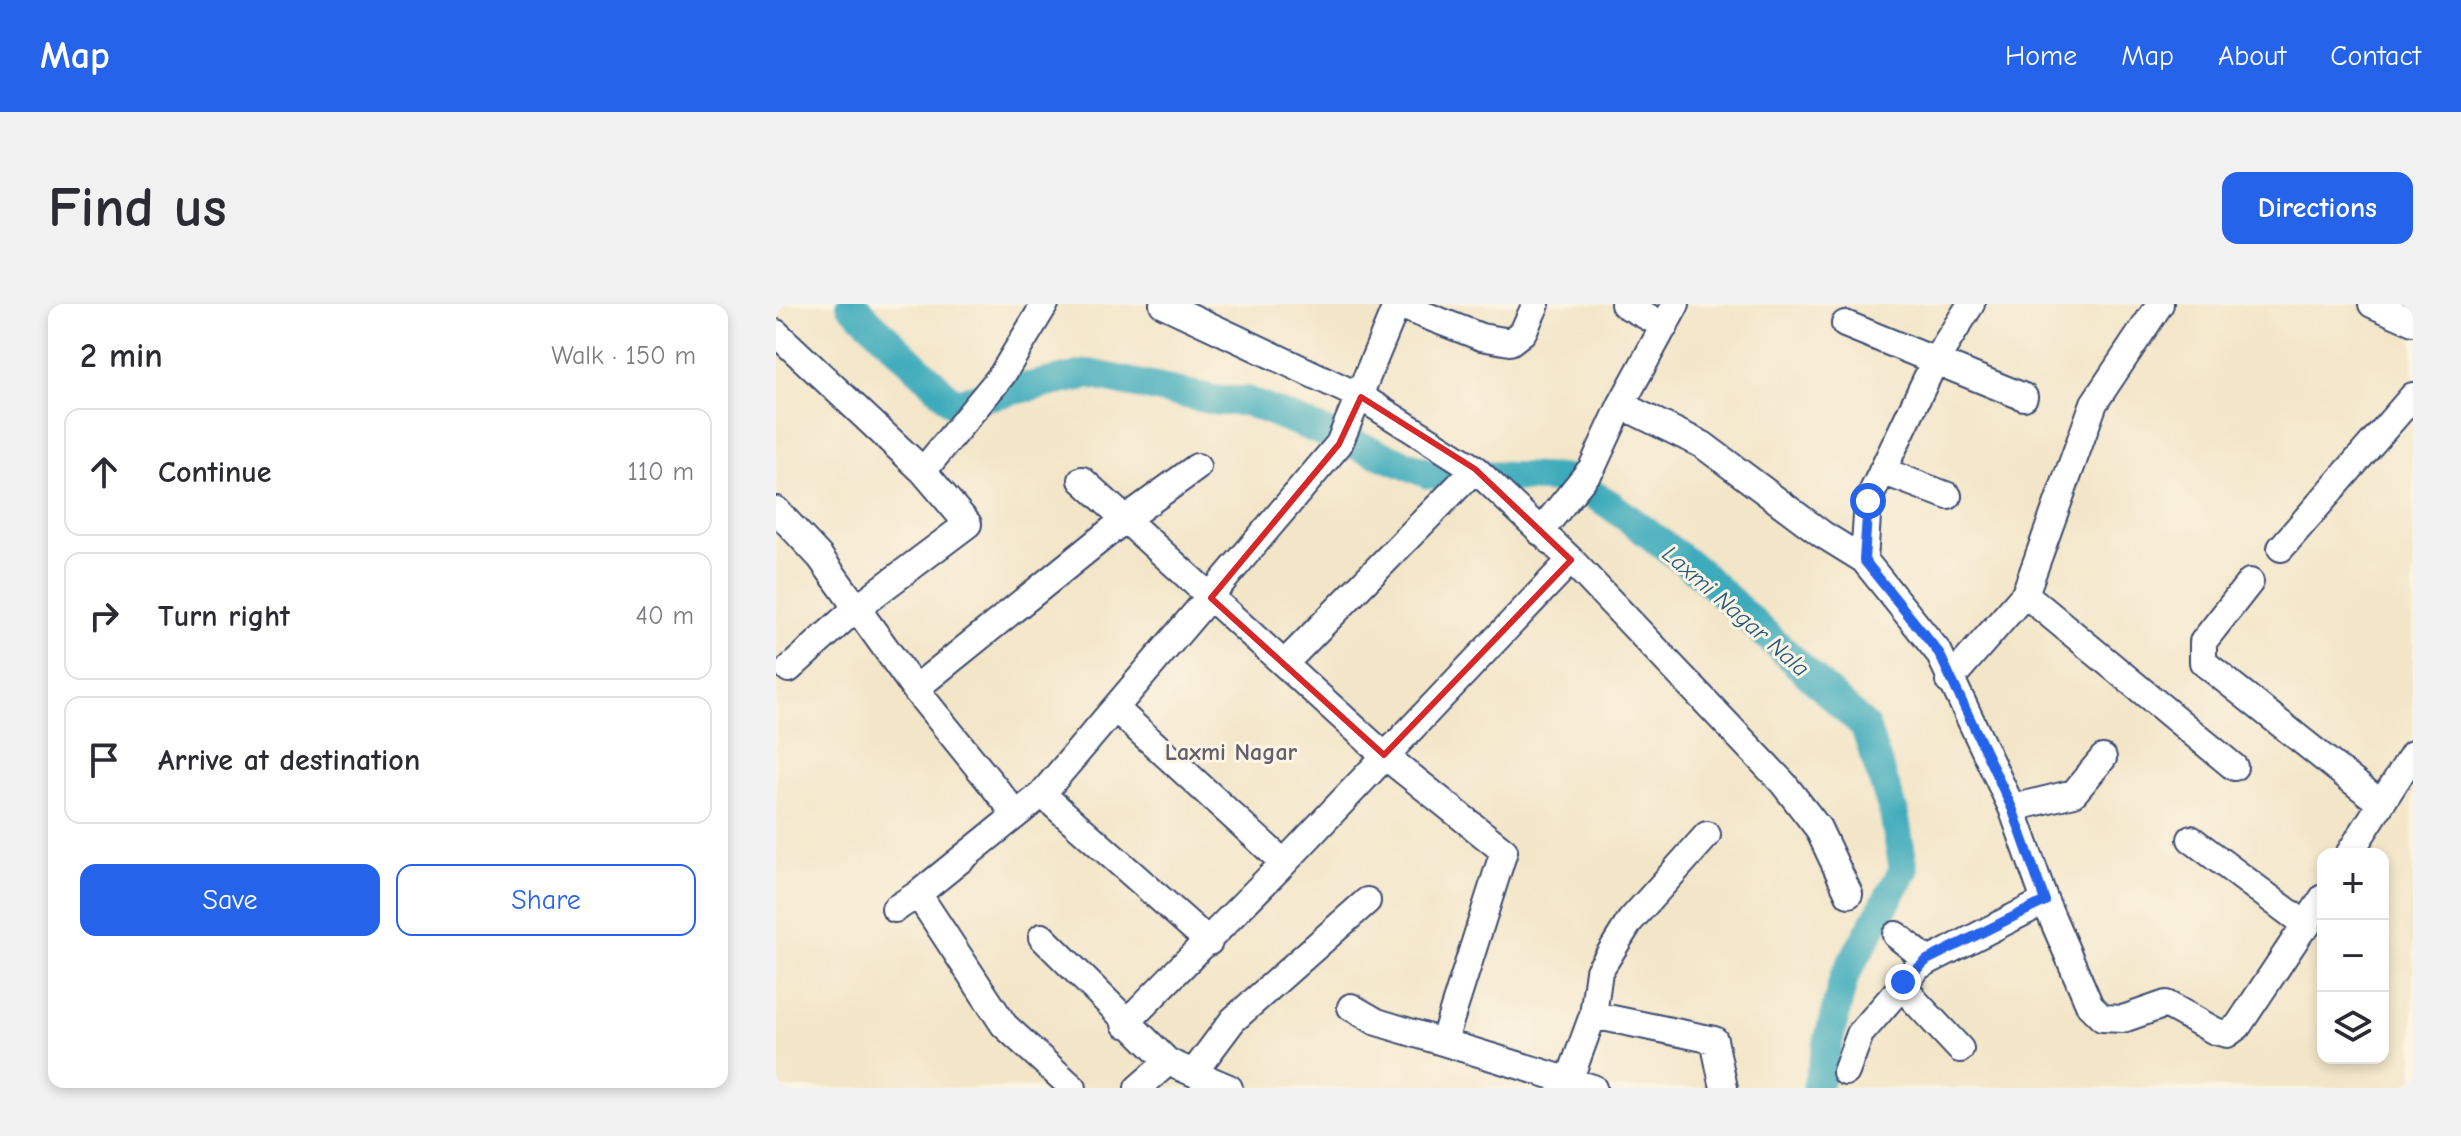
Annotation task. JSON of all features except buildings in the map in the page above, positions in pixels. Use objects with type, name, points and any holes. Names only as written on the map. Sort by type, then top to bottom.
[{"type":"street","points":[[923,471],[1002,375],[1045,304]]},
{"type":"street","points":[[1163,304],[1361,397],[1476,479],[1540,532],[1571,560],[1783,783],[1818,828],[1849,894]]},
{"type":"street","points":[[895,909],[1042,794],[1211,598],[1343,435],[1397,304],[1481,337],[1510,342],[1523,332],[1536,304]]},
{"type":"street","points":[[1540,532],[1592,468],[1621,405],[1670,315],[1624,304]]},
{"type":"street","points":[[1864,560],[1868,501],[1935,361],[1971,304]]},
{"type":"street","points":[[1949,681],[2025,594],[2094,403],[2160,304]]},
{"type":"street","points":[[2372,304],[2413,322]]},
{"type":"street","points":[[1845,324],[2024,397]]},
{"type":"street","points":[[776,333],[923,471],[968,524],[855,609],[789,669]]},
{"type":"street","points":[[2281,548],[2413,396]]},
{"type":"street","points":[[1621,405],[1703,445],[1864,560],[1939,653],[1949,681],[2012,808],[2045,901],[2090,1006],[2102,1018],[2123,1019],[2166,1004],[2215,1031],[2227,1034],[2238,1026],[2317,908]]},
{"type":"street","points":[[915,689],[1124,520],[1197,467]]},
{"type":"street","points":[[1882,471],[1948,496]]},
{"type":"street","points":[[1286,662],[1476,479]]},
{"type":"street","points":[[1082,480],[1286,662],[1384,755],[1504,851],[1444,1040]]},
{"type":"street","points":[[776,510],[820,557],[915,689],[1016,814]]},
{"type":"street","points":[[1125,1024],[1209,942],[1571,560]]},
{"type":"street","points":[[2250,582],[2203,642],[2203,662],[2379,802]]},
{"type":"street","points":[[2025,594],[2234,767]]},
{"type":"street","points":[[1117,710],[1284,863]]},
{"type":"street","points":[[2352,848],[2379,802],[2413,754]]},
{"type":"street","points":[[2012,808],[2074,793],[2103,758]]},
{"type":"street","points":[[1042,794],[1209,942]]},
{"type":"street","points":[[1351,1007],[1377,1022],[1444,1040],[1575,1085],[1593,1015],[1599,971],[1630,921],[1707,835]]},
{"type":"street","points":[[2191,839],[2307,926]]},
{"type":"street","points":[[918,894],[1004,1025],[1073,1088]]},
{"type":"street","points":[[1194,1072],[1233,1020],[1367,901]]},
{"type":"street","points":[[1846,1072],[1860,1034],[1903,982],[1927,960],[2045,901]]},
{"type":"street","points":[[1896,935],[1927,960]]},
{"type":"street","points":[[1042,937],[1125,1024],[1168,1062],[1229,1088]]},
{"type":"street","points":[[1903,982],[1914,1000],[1960,1049]]},
{"type":"street","points":[[1593,1015],[1714,1040],[1724,1088]]},
{"type":"street","points":[[1138,1088],[1168,1062]]},
{"type":"highlighted area","points":[[1361,397],[1475,469],[1571,560],[1384,755],[1211,598],[1339,444]]},
{"type":"waterway","name":"Laxmi Nagar Nala","points":[[851,304],[954,403],[1089,374],[1219,401],[1246,401],[1429,474],[1568,479],[1609,504],[1698,571],[1865,727],[1894,813],[1904,870],[1844,977],[1817,1088]]},
{"type":"district","name":"Laxmi Nagar","points":[[1231,752]]},
{"type":"route","points":[[1868,501],[1864,560],[1939,653],[1949,681],[2012,808],[2045,901],[1927,960],[1903,982]]}]
